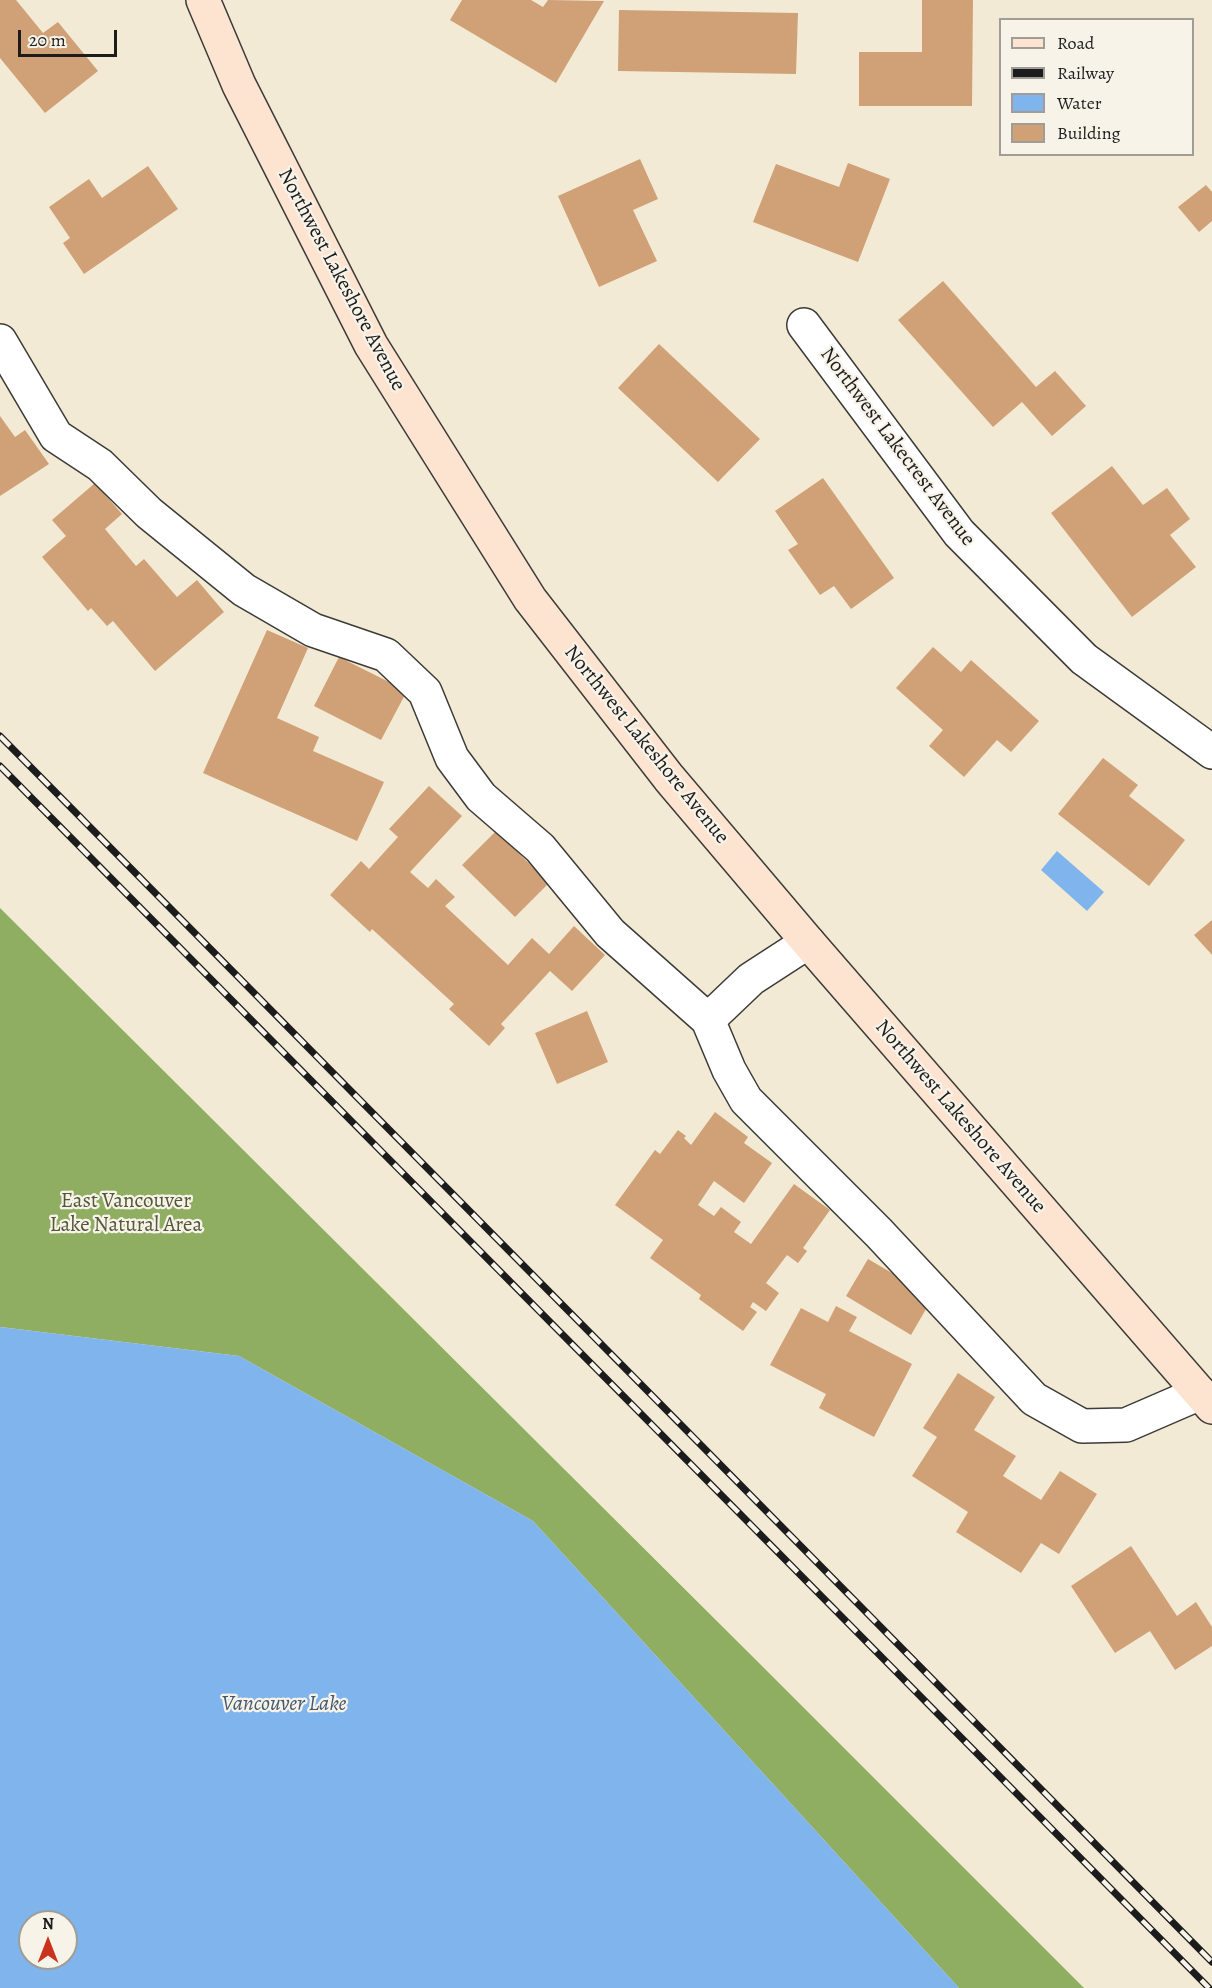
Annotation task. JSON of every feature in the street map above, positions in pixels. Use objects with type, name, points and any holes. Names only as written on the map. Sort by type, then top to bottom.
[{"type":"main road","name":"Northwest Lakeshore Avenue","points":[[203,0],[239,85],[371,345],[530,599],[669,778],[808,942],[1206,1400]]},
{"type":"street","name":"Northwest Lakecrest Avenue","points":[[804,325],[959,533],[1084,659],[1212,752]]},
{"type":"street","points":[[0,341],[56,436],[100,465],[149,513],[244,591],[313,630],[386,655],[426,692],[452,758],[481,797],[540,848],[610,933],[708,1020],[729,1070],[746,1100],[879,1233],[1034,1400],[1082,1426],[1126,1425],[1206,1400]]},
{"type":"street","points":[[708,1020],[751,979],[808,942]]},
{"type":"green space","name":"East Vancouver Lake Natural Area","points":[[0,908],[1084,1988],[959,1988],[533,1521],[239,1356],[0,1327]]},
{"type":"water","points":[[1057,851],[1104,892],[1087,911],[1041,870]]},
{"type":"water","name":"Vancouver Lake","points":[[0,1327],[239,1356],[533,1521],[959,1988],[0,1988]]},
{"type":"building","points":[[0,0],[16,0],[43,33],[58,22],[98,71],[45,113],[0,58]]},
{"type":"building","points":[[462,0],[531,0],[543,7],[548,0],[604,1],[556,83],[450,20]]},
{"type":"building","points":[[922,0],[973,0],[972,106],[859,106],[859,52],[922,52]]},
{"type":"building","points":[[619,10],[798,13],[796,74],[618,71]]},
{"type":"building","points":[[640,159],[658,199],[633,210],[657,261],[599,287],[558,196]]},
{"type":"building","points":[[848,163],[890,179],[858,262],[753,222],[776,164],[839,187]]},
{"type":"building","points":[[148,166],[178,209],[84,274],[63,243],[70,238],[49,207],[89,179],[102,198]]},
{"type":"building","points":[[1206,185],[1212,192],[1212,221],[1199,232],[1178,207]]},
{"type":"building","points":[[943,281],[1036,387],[1055,371],[1086,406],[1052,436],[1022,402],[993,427],[898,320]]},
{"type":"building","points":[[659,344],[760,439],[718,482],[618,388]]},
{"type":"building","points":[[0,416],[15,437],[25,430],[49,464],[0,496]]},
{"type":"building","points":[[1112,466],[1143,505],[1167,488],[1190,519],[1170,535],[1196,567],[1132,617],[1051,513]]},
{"type":"building","points":[[823,478],[894,578],[851,609],[834,586],[820,595],[788,550],[798,544],[775,511]]},
{"type":"building","points":[[95,483],[122,514],[105,529],[136,566],[144,559],[177,597],[197,580],[224,612],[155,671],[113,621],[107,626],[91,608],[88,611],[42,557],[66,536],[52,520]]},
{"type":"building","points":[[267,630],[308,648],[277,718],[319,737],[313,751],[384,782],[357,841],[203,773]]},
{"type":"building","points":[[933,647],[961,672],[971,660],[1039,721],[1011,752],[997,740],[964,777],[929,746],[943,730],[896,688]]},
{"type":"building","points":[[339,657],[407,691],[381,740],[314,706]]},
{"type":"building","points":[[1103,758],[1138,785],[1129,796],[1185,840],[1149,886],[1058,814]]},
{"type":"building","points":[[429,786],[462,816],[410,872],[428,888],[436,879],[455,897],[445,906],[508,965],[532,938],[549,954],[574,926],[605,955],[572,991],[550,971],[501,1024],[505,1028],[489,1046],[449,1009],[454,1004],[372,929],[370,932],[330,895],[361,861],[369,869],[398,837],[389,829]]},
{"type":"building","points":[[496,831],[549,883],[515,917],[462,865]]},
{"type":"building","points":[[1212,920],[1212,955],[1194,935]]},
{"type":"building","points":[[587,1011],[608,1062],[557,1084],[535,1033]]},
{"type":"building","points":[[715,1112],[748,1137],[744,1143],[772,1163],[744,1203],[714,1181],[698,1205],[714,1216],[721,1207],[741,1222],[734,1232],[751,1244],[794,1184],[830,1210],[803,1248],[807,1251],[798,1263],[787,1255],[766,1283],[779,1293],[766,1311],[753,1302],[750,1307],[757,1312],[743,1331],[699,1299],[701,1295],[650,1258],[663,1240],[615,1205],[655,1150],[660,1154],[678,1130],[686,1136],[684,1138],[691,1145]]},
{"type":"building","points":[[868,1259],[933,1297],[911,1335],[846,1296]]},
{"type":"building","points":[[836,1306],[857,1317],[849,1331],[912,1364],[874,1437],[819,1408],[826,1394],[770,1365],[801,1308],[828,1322]]},
{"type":"building","points":[[958,1373],[995,1397],[974,1430],[1016,1456],[1003,1476],[1041,1500],[1060,1471],[1097,1494],[1059,1554],[1041,1543],[1021,1573],[956,1532],[968,1512],[912,1476],[937,1437],[923,1428]]},
{"type":"building","points":[[1131,1546],[1177,1616],[1196,1602],[1212,1627],[1212,1646],[1175,1670],[1150,1631],[1115,1653],[1071,1586]]},
{"type":"railway","points":[[0,736],[1212,1962]]},
{"type":"railway","points":[[0,766],[1209,1988]]}]
